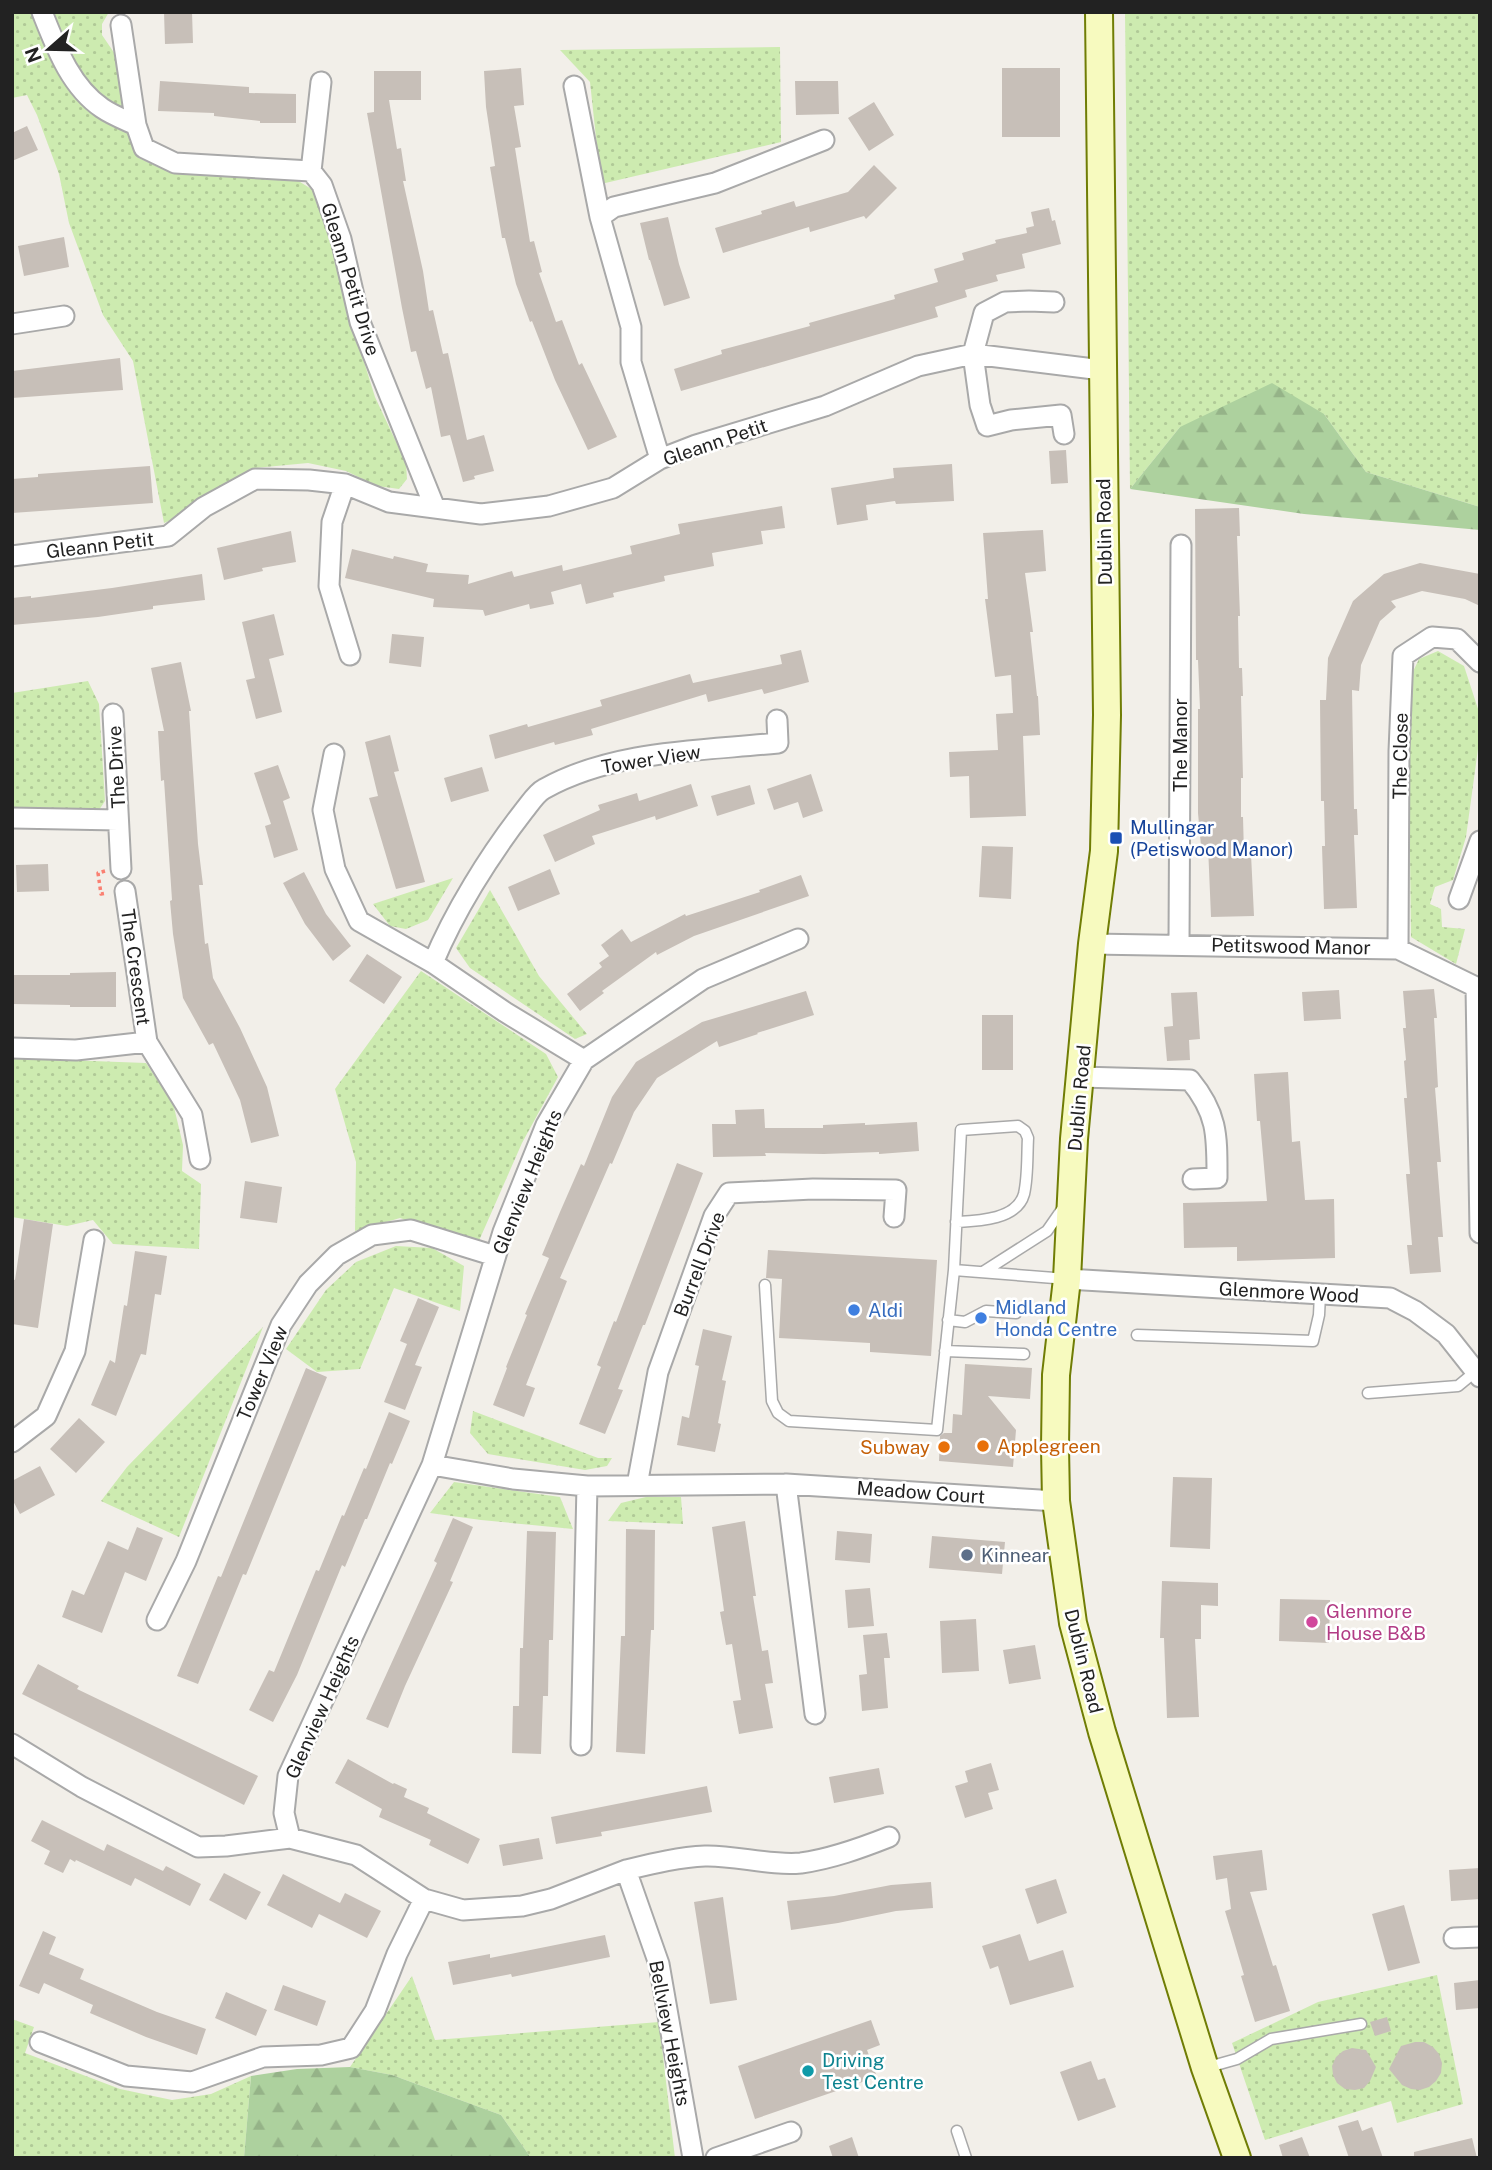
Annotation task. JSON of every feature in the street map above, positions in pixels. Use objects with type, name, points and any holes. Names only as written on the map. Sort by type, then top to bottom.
[{"type":"main road","name":"Dublin Road","points":[[1099,12],[1107,715],[1104,851],[1092,944],[1067,1279],[1056,1376],[1056,1501],[1073,1623],[1102,1732],[1205,2068],[1237,2158]]},
{"type":"street","points":[[42,12],[57,49],[77,85],[102,108],[136,125]]},
{"type":"street","points":[[121,25],[136,125],[144,148],[175,163],[311,171],[321,82]]},
{"type":"street","points":[[574,86],[600,217],[631,327],[631,362],[660,459]]},
{"type":"street","points":[[600,217],[614,207],[715,183],[824,140]]},
{"type":"street","name":"Gleann Petit Drive","points":[[311,171],[323,185],[341,239],[360,322],[435,508]]},
{"type":"street","points":[[1054,302],[1005,302],[984,313],[973,354],[980,405],[987,426],[1011,420],[1061,415],[1064,433]]},
{"type":"street","points":[[12,324],[64,316]]},
{"type":"street","name":"Gleann Petit","points":[[12,555],[168,537],[205,507],[255,479],[345,484],[389,502],[481,514],[549,506],[613,488],[660,459],[825,406],[918,366],[973,354],[1102,370]]},
{"type":"street","points":[[345,484],[332,522],[329,586],[350,655]]},
{"type":"street","name":"The Manor","points":[[1179,944],[1181,545]]},
{"type":"street","name":"The Close","points":[[1398,949],[1399,751],[1403,656],[1432,637],[1457,639],[1480,662]]},
{"type":"street","name":"The Drive","points":[[113,714],[121,869]]},
{"type":"street","name":"Tower View","points":[[433,963],[446,932],[506,834],[541,790],[597,765],[665,754],[778,743],[777,720]]},
{"type":"street","points":[[334,754],[323,810],[335,869],[359,922],[433,963],[505,1012],[584,1060]]},
{"type":"street","name":"The Drive","points":[[12,818],[118,820]]},
{"type":"street","points":[[1459,899],[1480,841]]},
{"type":"street","name":"The Crescent","points":[[125,891],[147,1042],[192,1115],[200,1159]]},
{"type":"street","name":"Glenview Heights","points":[[290,1838],[284,1813],[288,1776],[432,1465],[503,1232],[546,1125],[584,1060],[702,979],[798,939]]},
{"type":"street","name":"Petitswood Manor","points":[[1092,944],[1398,949],[1478,988]]},
{"type":"street","points":[[1478,988],[1480,1233]]},
{"type":"street","name":"The Crescent","points":[[12,1048],[76,1050],[147,1042]]},
{"type":"street","points":[[1080,1077],[1190,1080],[1201,1093],[1217,1133],[1217,1178],[1193,1178]]},
{"type":"street","name":"Burrell Drive","points":[[637,1485],[658,1372],[714,1216],[729,1193],[813,1189],[896,1190],[894,1217]]},
{"type":"street","name":"Tower View","points":[[157,1620],[186,1561],[281,1325],[308,1284],[337,1255],[372,1235],[411,1230],[495,1256]]},
{"type":"street","points":[[12,1441],[46,1416],[75,1351],[93,1240]]},
{"type":"street","name":"Glenmore Wood","points":[[1067,1279],[1390,1298],[1415,1311],[1446,1334],[1478,1375]]},
{"type":"street","points":[[432,1465],[513,1479],[587,1486],[582,1745]]},
{"type":"street","points":[[786,1484],[815,1714]]},
{"type":"street","name":"Meadow Court","points":[[587,1486],[786,1484],[1056,1501]]},
{"type":"street","points":[[12,1744],[82,1787],[198,1847],[290,1838],[356,1855],[424,1899],[463,1910],[522,1906],[551,1899],[626,1870],[706,1856],[801,1863],[857,1850],[889,1837]]},
{"type":"street","name":"Bellview Heights","points":[[626,1870],[659,1965],[693,2158]]},
{"type":"street","points":[[40,2042],[126,2076],[192,2082],[263,2057],[321,2055],[351,2048],[375,2011],[397,1954],[424,1899]]},
{"type":"street","points":[[1454,1938],[1480,1937]]},
{"type":"street","points":[[716,2158],[791,2132]]},
{"type":"lane","points":[[765,1285],[772,1401],[778,1413],[789,1420],[937,1430],[954,1270],[956,1222],[961,1130],[1017,1126],[1025,1131],[1028,1138],[1024,1195],[1017,1206],[1002,1215],[956,1222]]},
{"type":"lane","points":[[983,1272],[1047,1231],[1072,1196]]},
{"type":"lane","points":[[954,1270],[1067,1279]]},
{"type":"lane","points":[[1137,1335],[1313,1341],[1319,1315],[1320,1294]]},
{"type":"lane","points":[[948,1320],[965,1322],[986,1311],[1016,1313]]},
{"type":"lane","points":[[945,1351],[1024,1354]]},
{"type":"lane","points":[[1368,1393],[1458,1386],[1478,1375]]},
{"type":"lane","points":[[1205,2068],[1237,2059],[1270,2039],[1361,2024]]},
{"type":"lane","points":[[957,2131],[966,2158]]},
{"type":"green space","points":[[12,12],[109,12],[102,24],[102,35],[115,54],[126,129],[137,157],[158,167],[292,177],[313,190],[334,244],[350,317],[375,397],[406,463],[407,479],[399,489],[377,486],[346,471],[308,463],[255,468],[201,497],[178,517],[164,523],[133,361],[103,315],[69,223],[59,174],[37,115],[27,95],[12,98]]},
{"type":"green space","points":[[1125,12],[1480,12],[1480,507],[1366,472],[1324,414],[1180,427],[1130,489]]},
{"type":"green space","points":[[780,47],[781,142],[601,184],[590,82],[560,50]]},
{"type":"green space","points":[[1272,383],[1324,414],[1366,472],[1480,507],[1480,530],[1304,514],[1130,489],[1180,427]]},
{"type":"green space","points":[[1438,651],[1464,666],[1480,715],[1480,734],[1466,837],[1453,880],[1435,887],[1430,904],[1441,909],[1442,927],[1465,929],[1456,964],[1411,937],[1408,682],[1419,659]]},
{"type":"green space","points":[[88,681],[99,704],[105,801],[97,813],[12,810],[12,693]]},
{"type":"green space","points":[[453,878],[428,920],[406,929],[390,926],[373,904]]},
{"type":"green space","points":[[490,890],[539,976],[587,1034],[575,1039],[470,968],[456,948]]},
{"type":"green space","points":[[421,971],[546,1054],[558,1077],[522,1143],[478,1243],[400,1218],[355,1231],[356,1162],[335,1089]]},
{"type":"green space","points":[[12,1058],[146,1063],[173,1103],[183,1145],[182,1171],[201,1184],[199,1249],[113,1244],[93,1220],[67,1226],[12,1217]]},
{"type":"green space","points":[[396,1246],[432,1248],[464,1266],[460,1311],[394,1288],[360,1369],[317,1372],[286,1349],[326,1290],[356,1262]]},
{"type":"green space","points":[[263,1327],[179,1537],[101,1501],[127,1467]]},
{"type":"green space","points":[[473,1411],[598,1458],[612,1458],[607,1466],[585,1470],[488,1454],[470,1433]]},
{"type":"green space","points":[[454,1482],[560,1497],[573,1529],[430,1513]]},
{"type":"green space","points":[[646,1497],[681,1497],[683,1524],[608,1521],[621,1503]]},
{"type":"green space","points":[[1437,1975],[1463,2104],[1397,2123],[1391,2101],[1265,2140],[1232,2043],[1318,2002]]},
{"type":"green space","points":[[412,1976],[435,2040],[659,2022],[675,2158],[531,2158],[501,2115],[392,2075],[350,2067]]},
{"type":"green space","points":[[12,2019],[34,2027],[25,2053],[120,2089],[172,2100],[211,2094],[251,2076],[244,2158],[12,2158]]},
{"type":"green space","points":[[350,2067],[392,2075],[501,2115],[531,2158],[244,2158],[251,2076],[297,2069]]},
{"type":"building","points":[[164,12],[192,12],[193,43],[165,44]]},
{"type":"building","points":[[521,68],[524,105],[514,106],[521,147],[515,148],[530,242],[534,241],[542,272],[539,273],[556,322],[562,320],[579,365],[582,363],[617,437],[588,450],[555,380],[532,321],[530,322],[516,284],[505,238],[502,238],[490,167],[495,166],[486,107],[484,71]]},
{"type":"building","points":[[1002,68],[1060,68],[1060,137],[1002,137]]},
{"type":"building","points":[[374,71],[421,71],[421,100],[389,100],[397,149],[401,148],[406,181],[403,181],[429,311],[433,310],[443,354],[448,353],[467,440],[484,435],[494,471],[463,482],[450,435],[441,437],[431,387],[426,389],[416,351],[411,352],[367,113],[374,112]]},
{"type":"building","points":[[160,81],[249,87],[249,93],[296,94],[296,123],[260,123],[214,116],[214,113],[158,111]]},
{"type":"building","points":[[795,81],[838,81],[839,114],[796,115]]},
{"type":"building","points":[[874,102],[894,135],[869,151],[848,118]]},
{"type":"building","points":[[27,126],[38,150],[12,161],[12,133]]},
{"type":"building","points":[[874,165],[897,188],[866,219],[864,216],[810,232],[809,227],[723,253],[715,228],[794,201],[796,207],[848,192]]},
{"type":"building","points":[[1049,208],[1061,244],[1022,254],[1025,268],[996,275],[998,281],[965,290],[967,297],[935,307],[938,317],[681,391],[674,369],[722,354],[721,350],[810,326],[809,323],[895,299],[894,295],[938,282],[934,269],[964,260],[962,253],[996,243],[995,240],[1027,233],[1026,228],[1034,226],[1031,212]]},
{"type":"building","points":[[668,217],[690,298],[664,306],[640,223]]},
{"type":"building","points":[[64,237],[69,267],[24,276],[18,246]]},
{"type":"building","points":[[120,358],[123,390],[12,398],[12,371]]},
{"type":"building","points":[[1066,450],[1068,483],[1051,484],[1049,451]]},
{"type":"building","points":[[952,464],[954,501],[896,504],[895,501],[866,505],[868,520],[837,525],[831,488],[894,478],[893,468]]},
{"type":"building","points":[[150,466],[153,503],[12,513],[12,479],[38,477],[38,474]]},
{"type":"building","points":[[782,506],[785,528],[761,531],[763,544],[712,553],[714,566],[664,576],[665,581],[613,593],[614,597],[586,604],[581,584],[551,592],[554,604],[530,609],[529,604],[485,616],[483,610],[433,607],[434,599],[345,578],[352,549],[428,564],[426,572],[469,575],[468,584],[512,571],[514,577],[562,565],[563,571],[632,554],[630,546],[680,534],[678,524]]},
{"type":"building","points":[[1239,508],[1239,668],[1242,668],[1243,696],[1241,817],[1244,854],[1251,854],[1254,916],[1211,917],[1208,846],[1201,846],[1198,813],[1200,709],[1196,660],[1195,509]]},
{"type":"building","points":[[1043,530],[1046,571],[1025,573],[1033,632],[1030,632],[1040,735],[1023,736],[1026,816],[970,818],[969,776],[950,777],[949,752],[998,750],[996,714],[1013,713],[1011,675],[995,677],[985,599],[988,599],[983,533]]},
{"type":"building","points":[[291,531],[296,562],[262,568],[263,571],[224,580],[217,548]]},
{"type":"building","points":[[1420,563],[1480,574],[1480,606],[1465,599],[1422,591],[1391,601],[1396,607],[1380,621],[1361,665],[1359,691],[1352,690],[1354,809],[1357,809],[1358,835],[1354,835],[1357,908],[1324,909],[1322,846],[1325,846],[1324,801],[1321,801],[1320,700],[1326,700],[1328,658],[1353,601],[1384,574]]},
{"type":"building","points":[[202,574],[205,600],[153,606],[153,609],[98,617],[12,625],[12,598],[112,588]]},
{"type":"building","points":[[274,614],[284,655],[269,659],[282,712],[256,719],[246,680],[255,678],[242,622]]},
{"type":"building","points":[[392,634],[424,637],[421,667],[389,663]]},
{"type":"building","points":[[801,650],[809,682],[764,694],[762,689],[708,702],[706,694],[591,729],[593,735],[555,745],[554,742],[495,759],[489,735],[602,706],[600,700],[690,674],[693,683],[782,664],[780,655]]},
{"type":"building","points":[[181,662],[191,711],[198,844],[203,885],[199,885],[205,944],[208,943],[213,978],[267,1087],[279,1136],[251,1143],[240,1100],[213,1043],[209,1045],[183,998],[173,934],[164,780],[161,781],[158,731],[164,731],[151,668]]},
{"type":"building","points":[[390,735],[399,771],[394,772],[425,882],[396,889],[369,798],[378,796],[365,742]]},
{"type":"building","points":[[278,765],[290,798],[283,801],[298,850],[274,858],[265,826],[271,824],[254,773]]},
{"type":"building","points":[[482,767],[489,791],[451,802],[444,778]]},
{"type":"building","points":[[811,774],[823,811],[803,818],[798,802],[774,810],[767,789]]},
{"type":"building","points":[[691,784],[698,806],[592,836],[595,844],[555,862],[543,835],[600,810],[598,805],[637,793],[639,801]]},
{"type":"building","points":[[750,785],[755,804],[717,816],[711,796]]},
{"type":"building","points":[[982,846],[1013,847],[1011,899],[979,897]]},
{"type":"building","points":[[48,864],[49,891],[17,892],[16,865]]},
{"type":"building","points":[[550,869],[560,894],[518,911],[508,887]]},
{"type":"building","points":[[304,872],[326,914],[351,946],[333,961],[305,924],[283,883]]},
{"type":"building","points":[[801,875],[809,896],[694,936],[657,955],[656,952],[602,991],[604,993],[580,1011],[567,994],[602,967],[599,963],[609,956],[601,945],[622,929],[631,942],[685,914],[686,916],[760,892],[759,890]]},
{"type":"building","points":[[367,954],[402,977],[384,1004],[349,981]]},
{"type":"building","points":[[116,972],[116,1007],[12,1004],[12,975]]},
{"type":"building","points":[[1434,989],[1438,1087],[1435,1088],[1441,1162],[1437,1162],[1443,1237],[1438,1237],[1441,1272],[1410,1274],[1407,1245],[1412,1245],[1406,1174],[1410,1174],[1404,1098],[1407,1098],[1403,991]]},
{"type":"building","points":[[1339,990],[1341,1019],[1304,1021],[1302,992]]},
{"type":"building","points":[[806,991],[814,1015],[719,1047],[717,1041],[657,1078],[634,1112],[560,1278],[567,1281],[526,1385],[535,1388],[524,1417],[493,1405],[527,1315],[525,1314],[549,1258],[542,1255],[581,1164],[584,1166],[612,1097],[636,1062],[702,1022]]},
{"type":"building","points":[[1197,992],[1200,1039],[1189,1040],[1190,1060],[1167,1061],[1164,1027],[1173,1026],[1171,993]]},
{"type":"building","points":[[982,1015],[1013,1015],[1013,1070],[982,1070]]},
{"type":"building","points":[[1288,1072],[1292,1142],[1300,1141],[1305,1200],[1334,1199],[1335,1258],[1237,1261],[1237,1247],[1184,1248],[1183,1203],[1267,1201],[1254,1074]]},
{"type":"building","points":[[764,1109],[765,1128],[823,1128],[823,1125],[917,1122],[919,1151],[879,1154],[765,1153],[766,1156],[713,1157],[712,1124],[736,1124],[735,1110]]},
{"type":"building","points":[[677,1163],[703,1173],[618,1389],[623,1390],[605,1434],[579,1424],[601,1367],[597,1365]]},
{"type":"building","points":[[245,1181],[282,1187],[277,1223],[240,1218]]},
{"type":"building","points":[[24,1219],[53,1224],[38,1328],[12,1324],[12,1279],[15,1280]]},
{"type":"building","name":"Aldi","points":[[768,1250],[937,1260],[931,1356],[870,1352],[870,1343],[779,1338],[782,1279],[766,1278]]},
{"type":"building","points":[[135,1251],[167,1256],[161,1295],[155,1294],[146,1355],[141,1354],[116,1416],[91,1405],[110,1360],[115,1363]]},
{"type":"building","points":[[418,1298],[439,1307],[415,1365],[422,1367],[405,1410],[384,1402],[407,1344],[400,1341]]},
{"type":"building","points":[[703,1329],[732,1336],[722,1380],[726,1381],[715,1452],[677,1445],[682,1416],[689,1418],[699,1366],[695,1365]]},
{"type":"building","points":[[965,1364],[1032,1368],[1030,1399],[988,1396],[1016,1430],[1013,1467],[939,1461],[940,1436],[952,1433],[953,1414],[962,1415]]},
{"type":"building","points":[[306,1368],[327,1377],[198,1684],[177,1676],[218,1576],[221,1577]]},
{"type":"building","points":[[389,1412],[410,1421],[345,1567],[342,1565],[297,1675],[273,1722],[249,1710],[269,1670],[274,1672],[316,1570],[319,1571]]},
{"type":"building","points":[[79,1418],[105,1442],[76,1473],[50,1449]]},
{"type":"building","points":[[40,1466],[55,1495],[20,1514],[12,1499],[12,1481]]},
{"type":"building","points":[[1173,1477],[1212,1478],[1210,1549],[1170,1547]]},
{"type":"building","points":[[453,1518],[473,1527],[450,1581],[453,1582],[388,1728],[366,1719],[437,1563],[434,1561]]},
{"type":"building","points":[[745,1521],[762,1651],[768,1650],[773,1683],[765,1684],[773,1728],[739,1734],[733,1701],[741,1700],[732,1644],[726,1645],[720,1612],[724,1611],[712,1527]]},
{"type":"building","points":[[137,1527],[163,1538],[146,1581],[125,1572],[102,1633],[62,1617],[72,1590],[84,1595],[108,1541],[128,1550]]},
{"type":"building","points":[[626,1529],[655,1530],[654,1630],[651,1630],[645,1754],[616,1752],[621,1636],[625,1636]]},
{"type":"building","points":[[527,1531],[556,1532],[553,1640],[549,1640],[548,1696],[543,1696],[541,1754],[512,1753],[513,1706],[519,1706],[520,1648],[523,1648]]},
{"type":"building","points":[[837,1531],[872,1534],[870,1563],[835,1560]]},
{"type":"building","name":"Kinnear","points":[[932,1536],[1005,1542],[1002,1574],[929,1568]]},
{"type":"building","points":[[1162,1581],[1218,1583],[1218,1606],[1201,1605],[1201,1639],[1195,1639],[1199,1717],[1167,1718],[1164,1638],[1160,1638]]},
{"type":"building","points":[[870,1588],[874,1626],[848,1628],[845,1590]]},
{"type":"building","points":[[1280,1599],[1330,1600],[1329,1643],[1279,1641]]},
{"type":"building","points":[[976,1619],[979,1671],[942,1673],[940,1621]]},
{"type":"building","points":[[887,1633],[890,1658],[884,1658],[888,1708],[862,1711],[859,1675],[867,1674],[863,1635]]},
{"type":"building","points":[[1035,1645],[1041,1679],[1009,1684],[1003,1650]]},
{"type":"building","points":[[38,1664],[79,1686],[77,1689],[258,1776],[244,1805],[22,1694]]},
{"type":"building","points":[[348,1759],[407,1789],[404,1797],[429,1808],[427,1813],[480,1839],[468,1864],[429,1845],[431,1840],[379,1817],[382,1809],[335,1783]]},
{"type":"building","points":[[991,1763],[999,1790],[988,1793],[993,1809],[965,1818],[955,1786],[968,1782],[965,1771]]},
{"type":"building","points":[[879,1768],[884,1794],[834,1803],[829,1777]]},
{"type":"building","points":[[707,1786],[712,1812],[601,1832],[602,1836],[556,1844],[551,1817]]},
{"type":"building","points":[[42,1820],[104,1851],[107,1844],[163,1871],[166,1866],[201,1884],[190,1906],[135,1878],[131,1886],[76,1860],[75,1862],[70,1859],[63,1873],[44,1864],[50,1851],[31,1841]]},
{"type":"building","points":[[539,1838],[543,1859],[503,1866],[499,1845]]},
{"type":"building","points":[[1262,1850],[1267,1890],[1250,1892],[1290,2011],[1255,2022],[1225,1911],[1231,1909],[1227,1878],[1216,1880],[1213,1856]]},
{"type":"building","points":[[1480,1868],[1480,1899],[1451,1901],[1449,1870]]},
{"type":"building","points":[[224,1873],[261,1892],[246,1920],[209,1900]]},
{"type":"building","points":[[283,1874],[340,1903],[345,1893],[381,1911],[367,1938],[319,1914],[312,1928],[267,1905]]},
{"type":"building","points":[[1056,1879],[1067,1913],[1037,1924],[1025,1889]]},
{"type":"building","points":[[931,1882],[933,1908],[896,1911],[791,1930],[787,1901],[834,1896],[891,1885]]},
{"type":"building","points":[[723,1897],[737,2000],[710,2004],[694,1902]]},
{"type":"building","points":[[1404,1905],[1420,1963],[1388,1971],[1372,1914]]},
{"type":"building","points":[[43,1931],[56,1937],[49,1954],[84,1969],[80,1979],[157,2012],[206,2029],[197,2055],[90,2013],[93,2005],[44,1983],[39,1994],[19,1986]]},
{"type":"building","points":[[1020,1934],[1029,1961],[1063,1950],[1074,1987],[1010,2005],[998,1966],[990,1969],[982,1946]]},
{"type":"building","points":[[605,1935],[610,1957],[512,1977],[511,1974],[453,1985],[448,1962],[490,1954],[490,1958]]},
{"type":"building","points":[[1480,1980],[1480,2008],[1456,2010],[1454,1983]]},
{"type":"building","points":[[283,1985],[326,2001],[317,2026],[274,2010]]},
{"type":"building","points":[[226,1992],[267,2010],[256,2036],[215,2018]]},
{"type":"building","points":[[1387,2017],[1391,2031],[1375,2036],[1370,2022]]},
{"type":"building","name":"Driving Test Centre","points":[[871,2020],[880,2045],[867,2050],[877,2077],[755,2119],[738,2066]]},
{"type":"building","points":[[1424,2042],[1433,2047],[1442,2063],[1441,2073],[1436,2081],[1420,2090],[1402,2085],[1389,2069],[1401,2046]]},
{"type":"building","points":[[1352,2048],[1366,2050],[1376,2067],[1364,2088],[1355,2090],[1345,2089],[1337,2083],[1332,2066],[1336,2057]]},
{"type":"building","points":[[1091,2061],[1098,2080],[1105,2078],[1116,2107],[1078,2121],[1060,2072]]},
{"type":"building","points":[[1358,2120],[1362,2131],[1372,2127],[1383,2158],[1349,2158],[1338,2126]]},
{"type":"building","points":[[852,2137],[859,2158],[833,2158],[829,2146]]},
{"type":"building","points":[[1302,2137],[1310,2158],[1283,2158],[1279,2145]]},
{"type":"building","points":[[1472,2138],[1477,2158],[1414,2158],[1414,2152]]},
{"type":"place","name":"Mullingar (Petiswood Manor)","points":[[1116,838]]},
{"type":"place","name":"Aldi","points":[[854,1310]]},
{"type":"place","name":"Midland Honda Centre","points":[[981,1318]]},
{"type":"place","name":"Applegreen","points":[[983,1446]]},
{"type":"place","name":"Subway","points":[[944,1447]]},
{"type":"place","name":"Kinnear","points":[[967,1555]]},
{"type":"place","name":"Glenmore House B&B","points":[[1312,1622]]},
{"type":"place","name":"Driving Test Centre","points":[[808,2071]]}]
